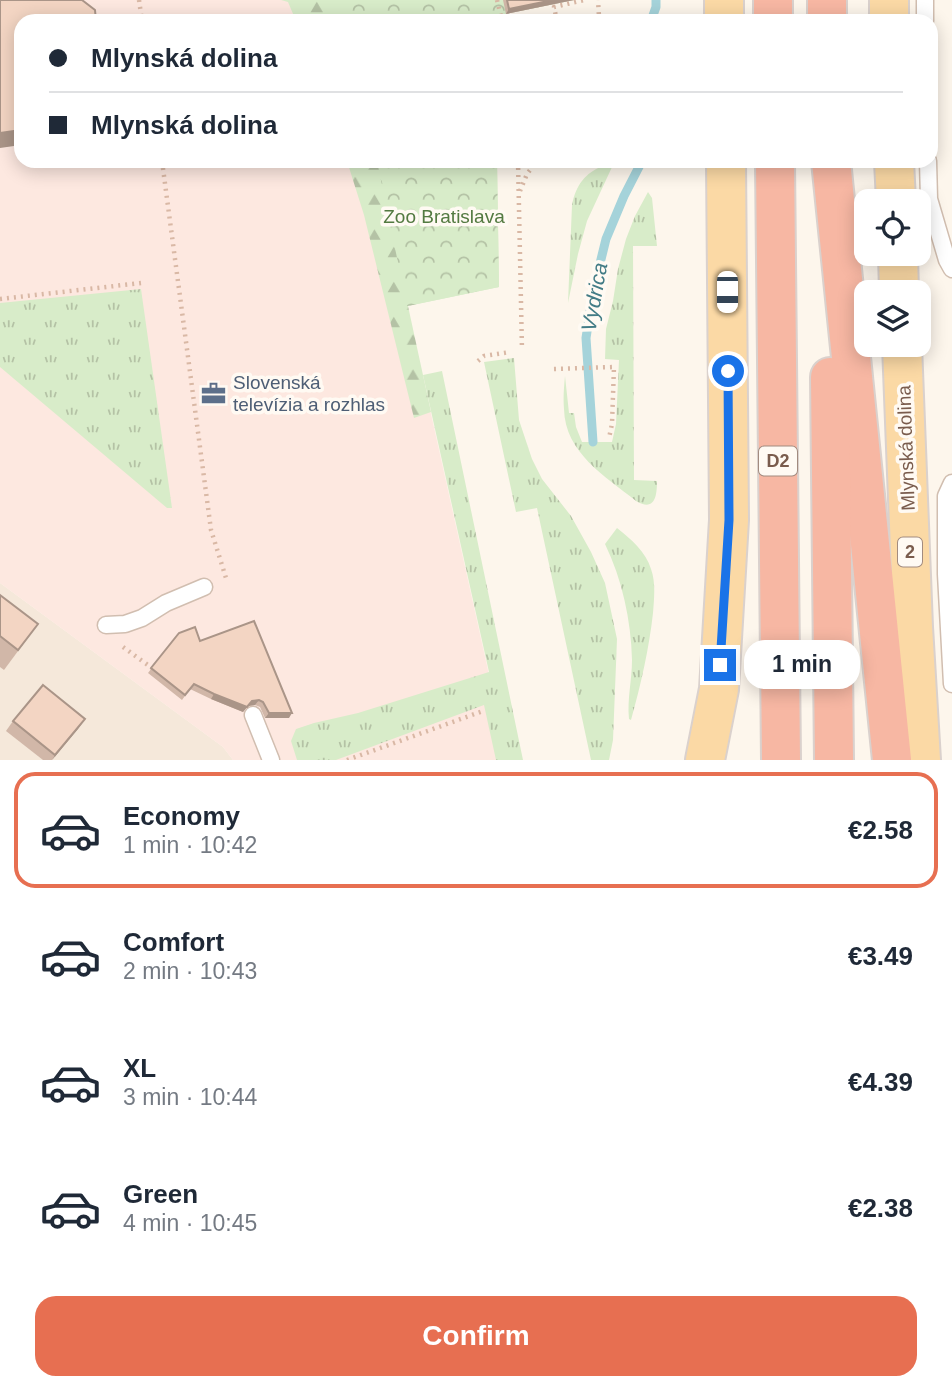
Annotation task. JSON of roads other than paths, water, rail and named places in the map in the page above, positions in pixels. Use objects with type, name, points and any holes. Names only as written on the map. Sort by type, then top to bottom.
[{"type":"highway","name":"D2","points":[[775,168],[781,760]]},
{"type":"highway","points":[[830,168],[834,760]]},
{"type":"highway","points":[[831,168],[892,760]]},
{"type":"main road","points":[[705,760],[719,689],[729,520],[726,168]]},
{"type":"main road","points":[[894,168],[895,189]]},
{"type":"main road","name":"Mlynská dolina","points":[[901,357],[912,628],[922,760]]},
{"type":"lane","points":[[928,168],[929,199],[952,269]]},
{"type":"lane","points":[[952,483],[946,496],[946,574],[952,684]]},
{"type":"lane","points":[[106,625],[125,624],[142,618],[166,603],[204,587]]},
{"type":"lane","points":[[253,715],[271,760]]},
{"type":"waterway","name":"Vydrica","points":[[654,14],[656,0]]},
{"type":"waterway","name":"Vydrica","points":[[593,442],[586,338],[593,292],[606,239],[638,168]]},
{"type":"place","name":"Slovenská televízia a rozhlas","points":[[213,393]]},
{"type":"park label","name":"Zoo Bratislava","points":[[444,216]]}]
